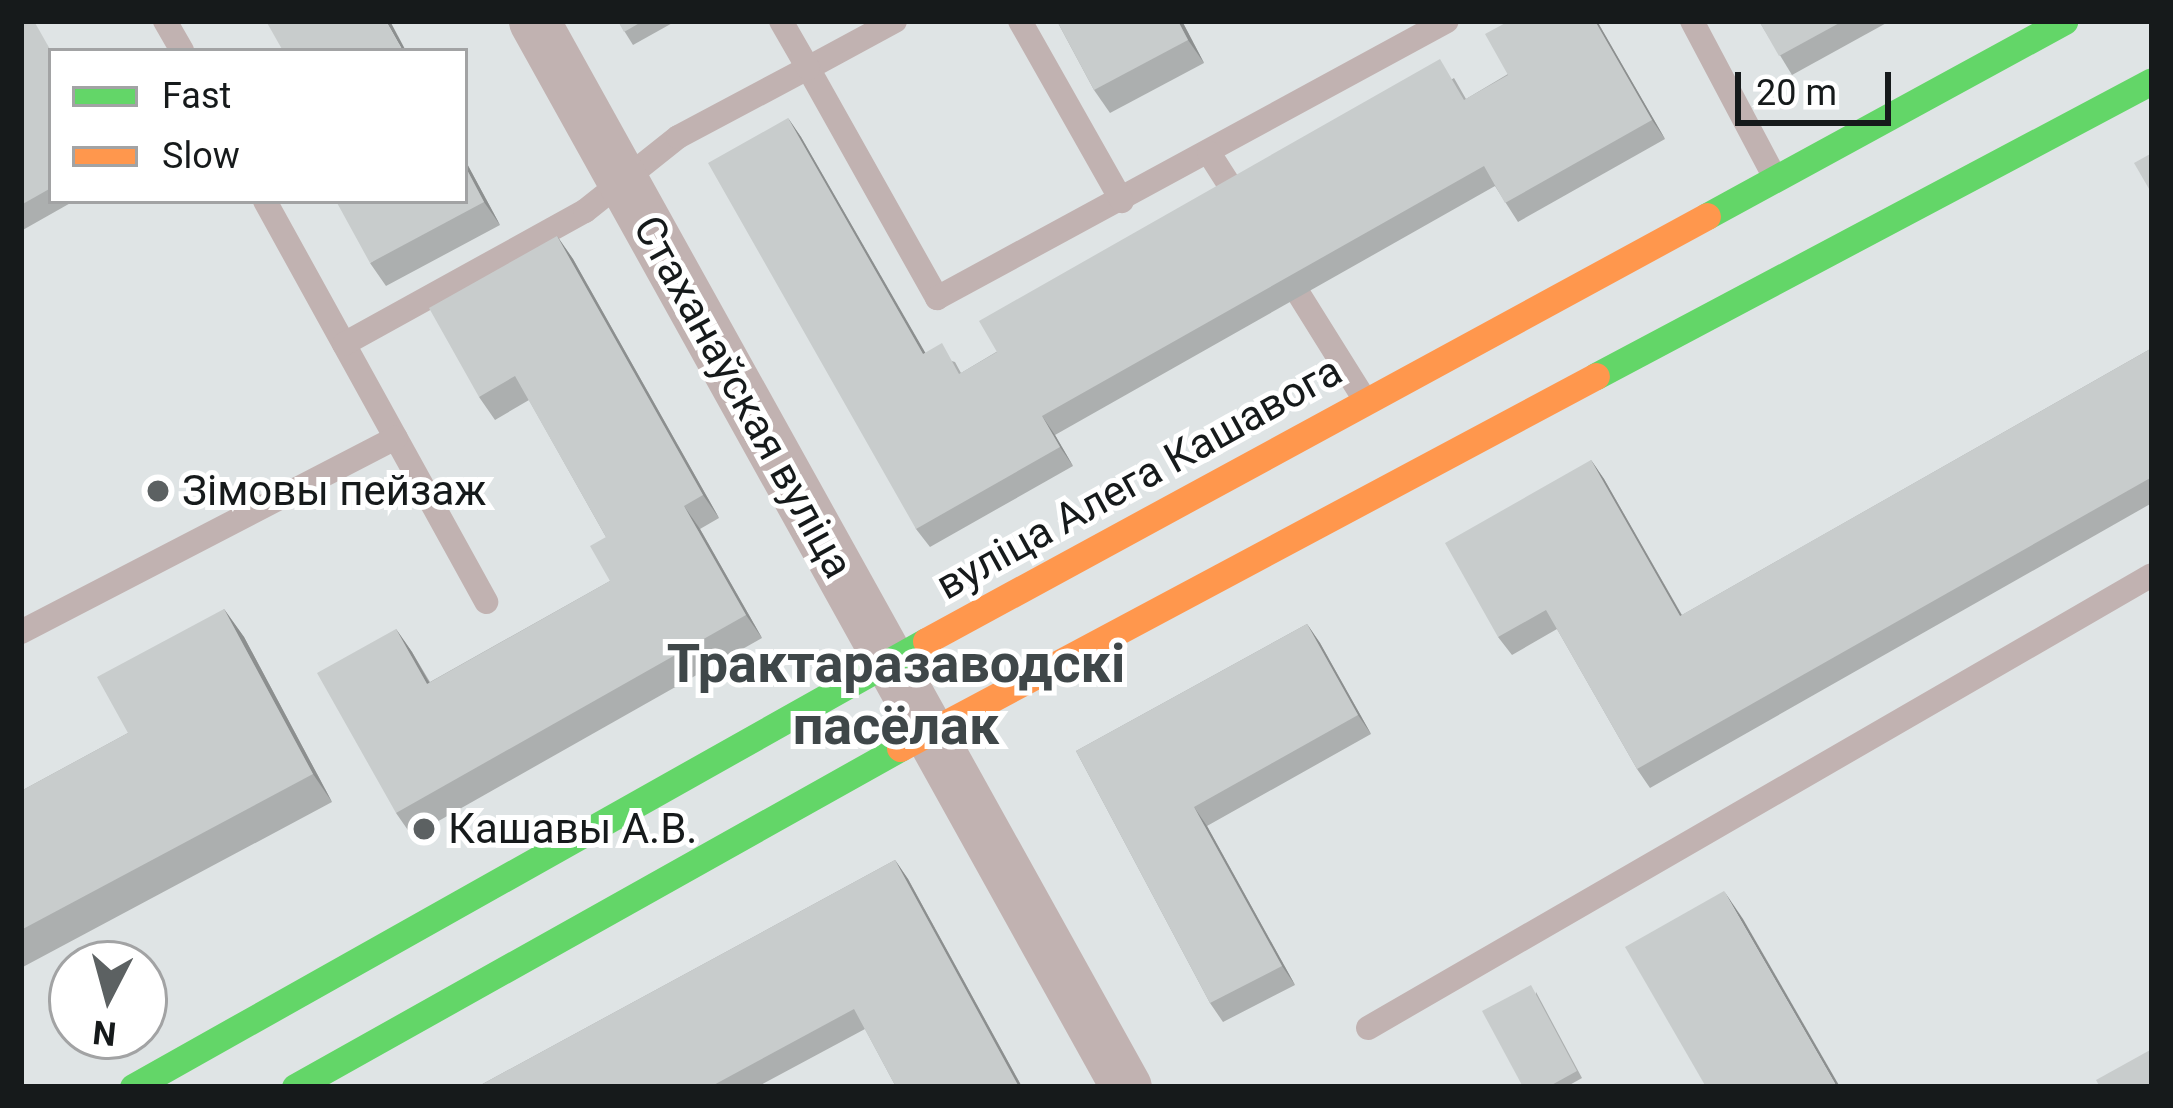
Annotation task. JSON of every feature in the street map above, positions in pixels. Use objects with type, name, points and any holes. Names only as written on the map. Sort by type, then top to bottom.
[{"type":"main road","name":"вуліца Алега Кашавога","points":[[148,1083],[889,661],[1773,174],[2064,21]]},
{"type":"main road","points":[[295,1087],[930,731],[2152,81]]},
{"type":"street","name":"Стаханаўская вуліца","points":[[534,21],[1126,1087]]},
{"type":"lane","points":[[165,21],[180,48]]},
{"type":"lane","points":[[781,21],[937,298],[1447,21]]},
{"type":"lane","points":[[344,344],[624,183],[678,137],[895,21]]},
{"type":"lane","points":[[1020,21],[1121,200]]},
{"type":"lane","points":[[1692,21],[1773,174]]},
{"type":"lane","points":[[1209,153],[1239,200]]},
{"type":"lane","points":[[267,204],[486,602]]},
{"type":"lane","points":[[1300,296],[1365,400]]},
{"type":"lane","points":[[21,632],[396,438]]},
{"type":"lane","points":[[1367,1028],[2152,575]]},
{"type":"building","points":[[21,21],[34,21],[49,48],[48,190],[21,205]]},
{"type":"building","points":[[266,21],[386,21],[401,48],[281,48]]},
{"type":"building","points":[[618,21],[643,21],[624,32]]},
{"type":"building","points":[[1057,21],[1178,21],[1188,40],[1094,90]]},
{"type":"building","points":[[1509,21],[1595,21],[1652,120],[1505,203],[1484,166],[1042,416],[1060,447],[916,529],[708,163],[788,118],[923,354],[942,343],[959,374],[997,352],[979,321],[1440,59],[1464,100],[1508,75],[1485,34]]},
{"type":"building","points":[[1759,21],[1843,21],[1779,56]]},
{"type":"building","points":[[2152,153],[2152,194],[2134,163]]},
{"type":"building","points":[[468,172],[484,202],[370,263],[338,204],[468,204]]},
{"type":"building","points":[[557,236],[703,495],[684,506],[746,615],[396,813],[317,673],[396,629],[427,684],[610,581],[590,546],[606,537],[515,376],[479,397],[429,308]]},
{"type":"building","points":[[2152,348],[2152,477],[1637,769],[1546,610],[1498,637],[1445,543],[1591,460],[1680,616]]},
{"type":"building","points":[[224,609],[313,774],[21,930],[21,791],[128,733],[97,677]]},
{"type":"building","points":[[1307,624],[1358,715],[1194,807],[1282,966],[1210,1003],[1076,751]]},
{"type":"building","points":[[895,860],[1019,1087],[896,1087],[854,1009],[710,1087],[477,1087]]},
{"type":"building","points":[[1724,891],[1837,1087],[1706,1087],[1625,947]]},
{"type":"building","points":[[1531,985],[1577,1071],[1548,1087],[1523,1087],[1482,1011]]},
{"type":"building","points":[[2152,1049],[2152,1087],[2100,1087],[2096,1080]]},
{"type":"traffic: fast","points":[[1707,216],[2064,21]]},
{"type":"traffic: fast","points":[[1596,376],[2152,81]]},
{"type":"traffic: fast","points":[[133,1087],[926,641]]},
{"type":"traffic: fast","points":[[295,1087],[900,748]]},
{"type":"traffic: slow","points":[[926,641],[1707,216]]},
{"type":"traffic: slow","points":[[900,748],[1596,376]]},
{"type":"place","name":"Зімовы пейзаж","points":[[158,491]]},
{"type":"place","name":"Кашавы А.В.","points":[[424,829]]},
{"type":"district","name":"Трактаразаводскі пасёлак","points":[[896,695]]}]
